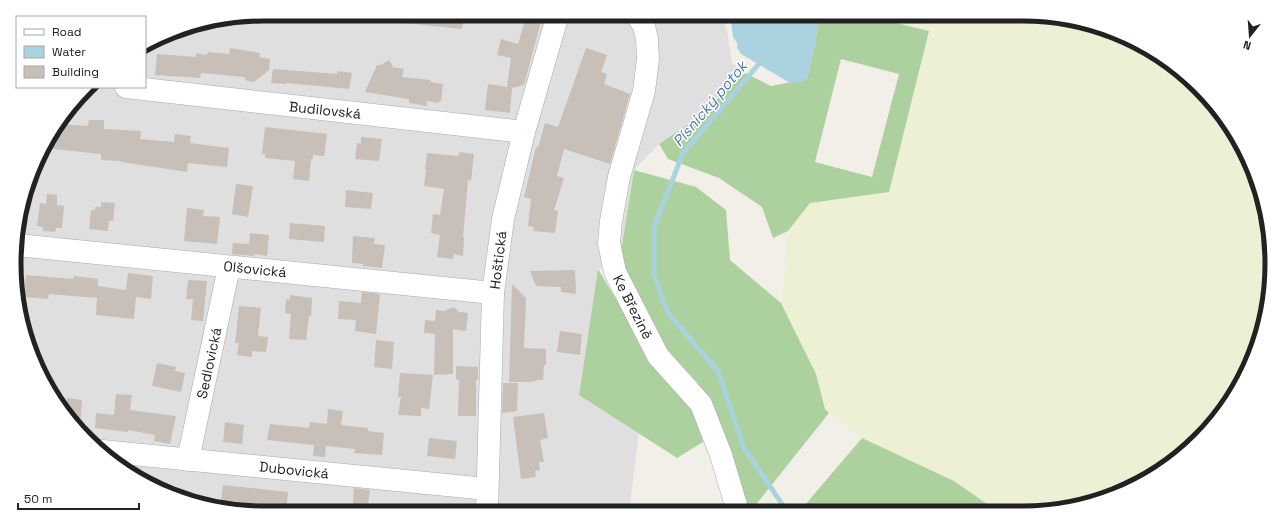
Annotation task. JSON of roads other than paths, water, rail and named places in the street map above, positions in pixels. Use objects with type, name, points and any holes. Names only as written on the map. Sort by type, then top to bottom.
[{"type":"street","name":"Hoštická","points":[[487,506],[493,293],[503,219],[524,132],[556,21]]},
{"type":"street","name":"Ke Březině","points":[[641,21],[644,26],[647,39],[648,59],[645,85],[633,132],[619,177],[611,221],[609,243],[615,272],[658,356],[701,404],[722,455],[736,506]]},
{"type":"street","name":"Budilovská","points":[[135,88],[524,132]]},
{"type":"street","name":"Olšovická","points":[[22,246],[493,293]]},
{"type":"street","name":"Sedlovická","points":[[188,460],[229,267]]},
{"type":"street","name":"Dubovická","points":[[110,451],[487,489]]},
{"type":"water","points":[[731,21],[818,21],[815,45],[807,79],[801,82],[790,83],[741,54],[733,37]]},
{"type":"waterway","name":"Písnický potok","points":[[763,59],[683,153],[654,227],[654,275],[668,313],[718,371],[744,448],[783,506]]}]
